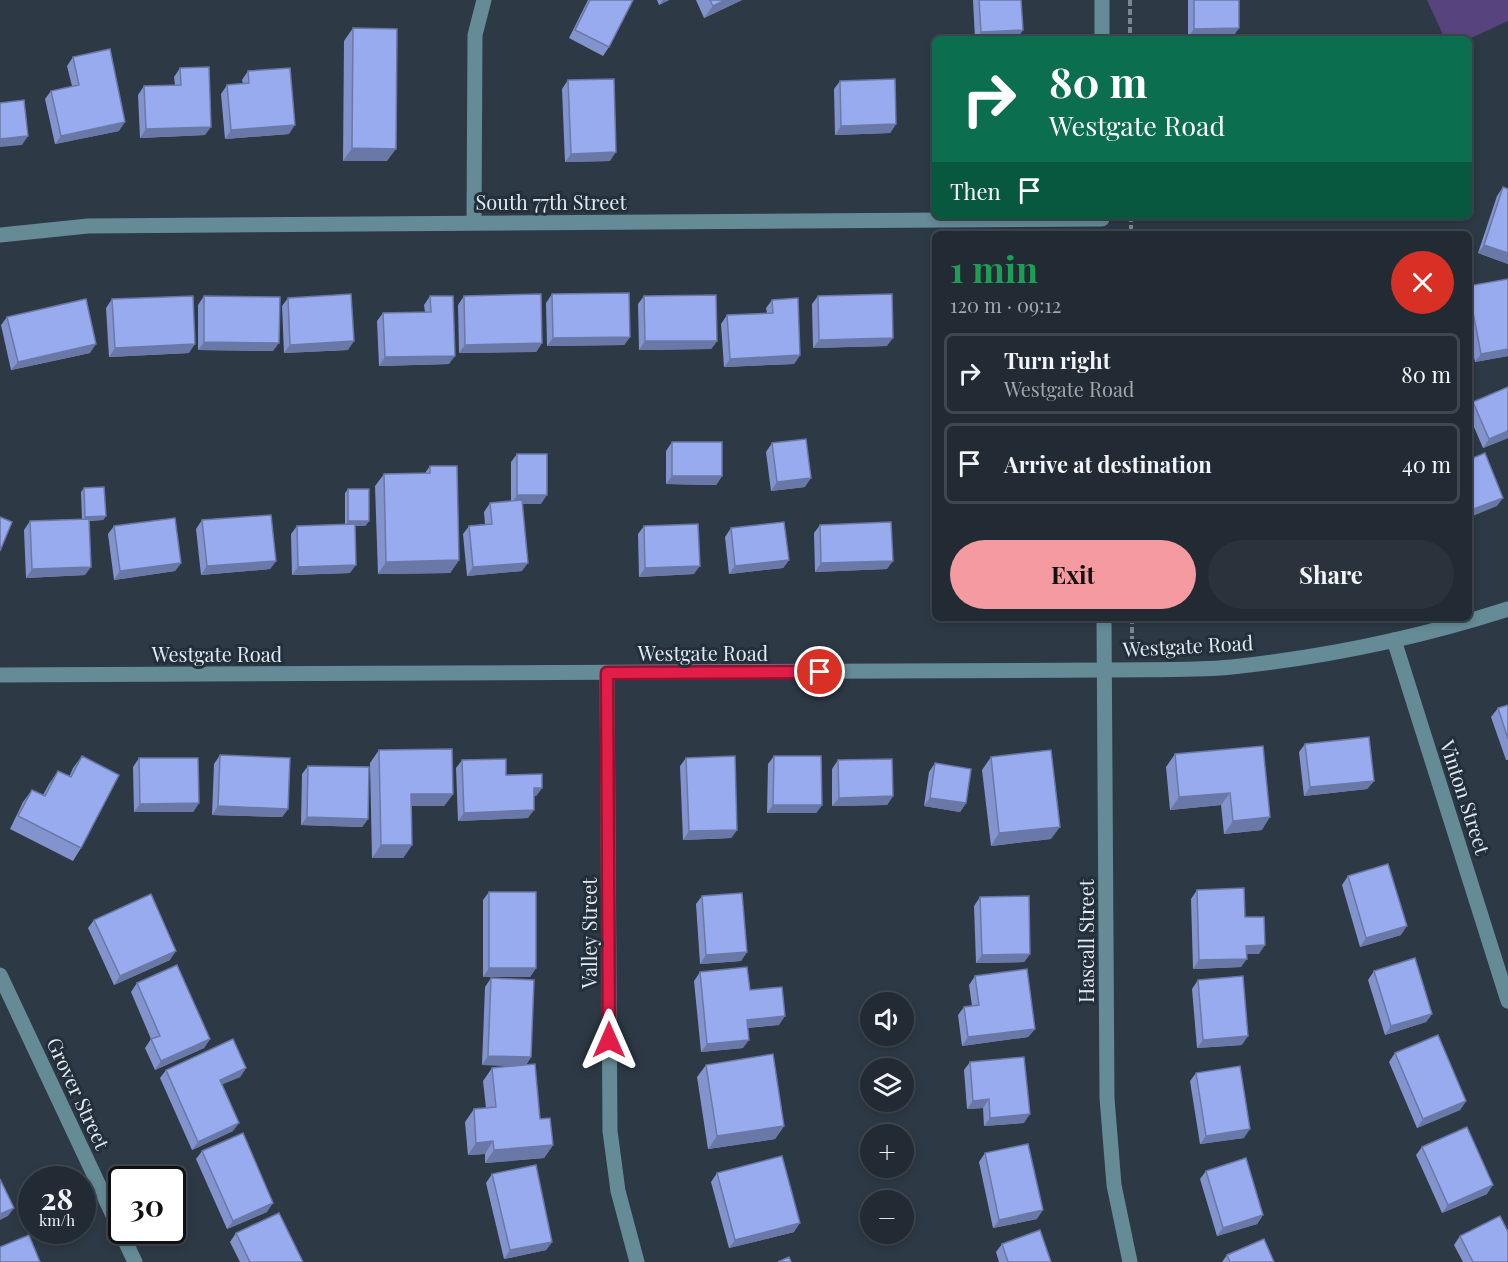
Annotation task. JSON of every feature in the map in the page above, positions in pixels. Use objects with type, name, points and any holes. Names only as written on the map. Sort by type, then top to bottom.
[{"type":"street","points":[[474,222],[475,35],[484,0]]},
{"type":"street","points":[[1101,0],[1102,36]]},
{"type":"street","name":"South 77th Street","points":[[0,234],[88,226],[474,222],[1102,223]]},
{"type":"street","name":"Westgate Road","points":[[1472,619],[1508,609]]},
{"type":"street","name":"Hascall Street","points":[[1104,621],[1107,1098],[1114,1185],[1130,1262]]},
{"type":"street","name":"Westgate Road","points":[[0,675],[1104,670],[1229,667],[1317,656],[1394,640],[1464,621]]},
{"type":"street","name":"Vinton Street","points":[[1394,640],[1508,1001]]},
{"type":"street","name":"Valley Street","points":[[607,673],[610,1131],[618,1191],[637,1262]]},
{"type":"street","name":"Grover Street","points":[[0,975],[135,1262]]},
{"type":"path","points":[[1130,0],[1130,36]]},
{"type":"path","points":[[1132,621],[1132,639]]},
{"type":"shaded area","points":[[1427,0],[1508,0],[1508,21],[1472,38],[1444,36]]},
{"type":"building","points":[[590,0],[633,0],[609,47],[575,30]]},
{"type":"building","points":[[710,0],[725,0],[713,6]]},
{"type":"building","points":[[979,0],[1021,0],[1023,30],[981,32]]},
{"type":"building","points":[[1194,0],[1239,0],[1239,28],[1194,29]]},
{"type":"building","points":[[353,28],[397,29],[396,149],[352,148]]},
{"type":"building","points":[[110,49],[125,122],[61,136],[51,91],[79,85],[73,57]]},
{"type":"building","points":[[209,67],[211,127],[146,129],[144,86],[181,85],[180,68]]},
{"type":"building","points":[[290,68],[295,125],[231,130],[227,85],[249,83],[248,71]]},
{"type":"building","points":[[614,79],[616,152],[571,154],[568,80]]},
{"type":"building","points":[[895,79],[896,124],[841,126],[840,81]]},
{"type":"building","points":[[24,100],[28,136],[0,139],[0,103]]},
{"type":"building","points":[[1503,187],[1508,189],[1508,253],[1484,245]]},
{"type":"building","points":[[1508,279],[1508,349],[1481,354],[1472,307],[1472,285]]},
{"type":"building","points":[[629,293],[630,337],[553,338],[552,294]]},
{"type":"building","points":[[351,294],[354,341],[290,345],[288,298]]},
{"type":"building","points":[[541,294],[542,343],[465,345],[464,296]]},
{"type":"building","points":[[892,294],[893,338],[819,340],[818,296]]},
{"type":"building","points":[[716,295],[717,341],[645,341],[644,296]]},
{"type":"building","points":[[193,296],[195,344],[115,348],[112,299]]},
{"type":"building","points":[[204,296],[280,297],[279,343],[204,342]]},
{"type":"building","points":[[430,296],[453,296],[455,356],[385,357],[383,313],[431,312]]},
{"type":"building","points":[[798,298],[800,355],[730,359],[727,315],[773,313],[772,300]]},
{"type":"building","points":[[86,299],[96,344],[18,362],[7,317]]},
{"type":"building","points":[[1508,387],[1508,431],[1489,439],[1473,402]]},
{"type":"building","points":[[806,439],[811,478],[777,482],[772,443]]},
{"type":"building","points":[[672,442],[722,442],[722,476],[672,476]]},
{"type":"building","points":[[1485,453],[1503,498],[1472,510],[1472,458]]},
{"type":"building","points":[[517,454],[547,454],[547,495],[517,495]]},
{"type":"building","points":[[430,466],[457,466],[459,560],[386,562],[384,474],[430,473]]},
{"type":"building","points":[[104,487],[106,516],[85,517],[84,488]]},
{"type":"building","points":[[348,489],[369,489],[369,521],[348,521]]},
{"type":"building","points":[[522,500],[528,563],[473,567],[469,526],[492,524],[490,503]]},
{"type":"building","points":[[271,515],[276,561],[207,566],[202,520]]},
{"type":"building","points":[[0,517],[12,522],[0,551]]},
{"type":"building","points":[[175,518],[181,563],[120,571],[114,526]]},
{"type":"building","points":[[89,519],[91,567],[32,569],[30,521]]},
{"type":"building","points":[[784,522],[789,560],[735,566],[731,528]]},
{"type":"building","points":[[891,522],[893,561],[821,563],[820,525]]},
{"type":"building","points":[[355,524],[356,565],[298,567],[297,526]]},
{"type":"building","points":[[698,524],[700,566],[645,568],[644,526]]},
{"type":"building","points":[[1508,705],[1508,739],[1498,708]]},
{"type":"building","points":[[1369,737],[1374,781],[1310,787],[1305,744]]},
{"type":"building","points":[[1263,746],[1270,817],[1233,821],[1230,793],[1179,797],[1175,754]]},
{"type":"building","points":[[452,749],[453,794],[411,794],[412,845],[381,845],[379,750]]},
{"type":"building","points":[[1051,750],[1060,827],[999,833],[991,757]]},
{"type":"building","points":[[220,755],[290,758],[288,809],[218,806]]},
{"type":"building","points":[[82,756],[119,775],[81,848],[18,816],[32,790],[45,796],[58,771],[71,777]]},
{"type":"building","points":[[735,756],[737,830],[689,831],[686,758]]},
{"type":"building","points":[[774,756],[821,756],[822,805],[773,805]]},
{"type":"building","points":[[139,758],[198,758],[199,803],[140,804]]},
{"type":"building","points":[[506,759],[506,775],[542,774],[542,788],[534,788],[534,810],[464,813],[462,760]]},
{"type":"building","points":[[892,759],[893,796],[839,798],[838,760]]},
{"type":"building","points":[[935,763],[971,769],[966,803],[930,798]]},
{"type":"building","points":[[308,766],[369,767],[368,819],[307,817]]},
{"type":"building","points":[[1388,864],[1407,926],[1366,938],[1348,876]]},
{"type":"building","points":[[1244,888],[1245,917],[1264,917],[1265,945],[1246,946],[1247,959],[1199,960],[1197,890]]},
{"type":"building","points":[[489,892],[536,892],[536,968],[489,968]]},
{"type":"building","points":[[742,893],[747,952],[706,955],[702,896]]},
{"type":"building","points":[[151,894],[176,951],[120,976],[94,920]]},
{"type":"building","points":[[1029,896],[1030,954],[982,955],[980,897]]},
{"type":"building","points":[[1415,958],[1432,1014],[1391,1026],[1374,971]]},
{"type":"building","points":[[177,965],[210,1039],[161,1061],[151,1039],[160,1036],[137,983]]},
{"type":"building","points":[[747,967],[750,990],[782,987],[785,1016],[747,1020],[749,1040],[707,1044],[700,972]]},
{"type":"building","points":[[1027,969],[1035,1029],[968,1037],[964,1007],[979,1005],[975,976]]},
{"type":"building","points":[[1243,976],[1248,1036],[1203,1040],[1198,980]]},
{"type":"building","points":[[491,978],[534,980],[531,1057],[488,1056]]},
{"type":"building","points":[[1438,1035],[1466,1101],[1423,1119],[1395,1053]]},
{"type":"building","points":[[233,1039],[246,1068],[220,1080],[239,1123],[198,1142],[166,1070]]},
{"type":"building","points":[[773,1054],[784,1126],[717,1136],[706,1065]]},
{"type":"building","points":[[1024,1057],[1030,1114],[990,1118],[989,1099],[973,1101],[970,1062]]},
{"type":"building","points":[[535,1064],[540,1119],[550,1118],[553,1145],[494,1150],[493,1141],[476,1143],[474,1109],[496,1107],[492,1068]]},
{"type":"building","points":[[1240,1066],[1250,1129],[1206,1136],[1196,1073]]},
{"type":"building","points":[[1467,1127],[1493,1185],[1448,1205],[1422,1147]]},
{"type":"building","points":[[243,1133],[273,1203],[233,1221],[202,1151]]},
{"type":"building","points":[[1028,1144],[1043,1210],[999,1220],[985,1153]]},
{"type":"building","points":[[782,1156],[800,1223],[735,1240],[717,1173]]},
{"type":"building","points":[[1246,1158],[1263,1215],[1223,1228],[1206,1171]]},
{"type":"building","points":[[536,1165],[552,1242],[510,1250],[492,1174]]},
{"type":"building","points":[[0,1179],[14,1208],[0,1214]]},
{"type":"building","points":[[279,1213],[303,1262],[250,1262],[236,1233]]},
{"type":"building","points":[[1500,1216],[1508,1232],[1508,1262],[1473,1262],[1460,1236]]},
{"type":"building","points":[[1040,1230],[1051,1262],[1008,1262],[1002,1244]]},
{"type":"building","points":[[1264,1239],[1274,1262],[1230,1262],[1227,1255]]},
{"type":"building","points":[[18,1240],[18,1244],[33,1244],[40,1262],[0,1262],[0,1247]]},
{"type":"building","points":[[789,1257],[791,1262],[778,1262]]},
{"type":"route","points":[[609,1040],[607,673],[820,672]]}]
